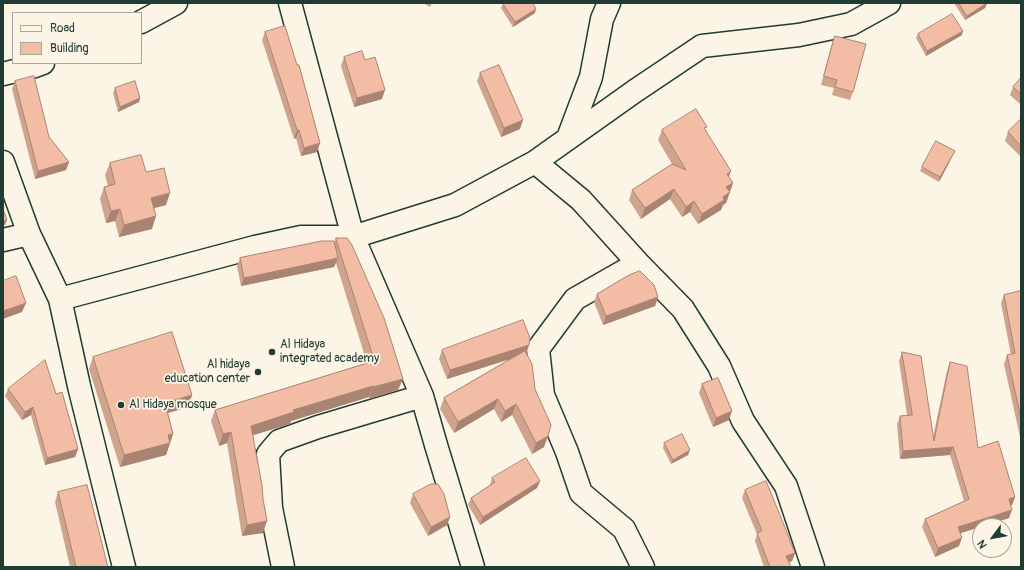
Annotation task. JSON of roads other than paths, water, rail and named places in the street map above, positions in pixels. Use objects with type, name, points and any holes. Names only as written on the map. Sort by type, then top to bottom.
[{"type":"street","points":[[142,21],[176,3]]},
{"type":"street","points":[[290,3],[352,237],[422,396],[473,567]]},
{"type":"street","points":[[568,138],[591,77],[602,19],[609,3]]},
{"type":"street","points":[[60,299],[255,247],[301,237],[352,237],[455,205],[535,162],[635,91],[702,46],[799,35],[851,24],[889,3]]},
{"type":"street","points":[[3,74],[40,64]]},
{"type":"street","points":[[3,162],[29,234],[60,299],[81,393],[124,567]]},
{"type":"street","points":[[535,162],[581,200],[638,264],[683,309],[719,366],[743,421],[786,486],[813,567]]},
{"type":"street","points":[[3,240],[29,234]]},
{"type":"street","points":[[638,264],[576,299],[538,349],[543,395],[567,452],[581,493],[624,530],[643,567]]},
{"type":"street","points":[[283,567],[271,508],[268,454],[279,441],[318,427],[422,396]]},
{"type":"place","name":"Al Hidaya integrated academy","points":[[272,352]]},
{"type":"place","name":"Al hidaya education center","points":[[258,372]]},
{"type":"place","name":"Al Hidaya mosque","points":[[121,405]]}]
